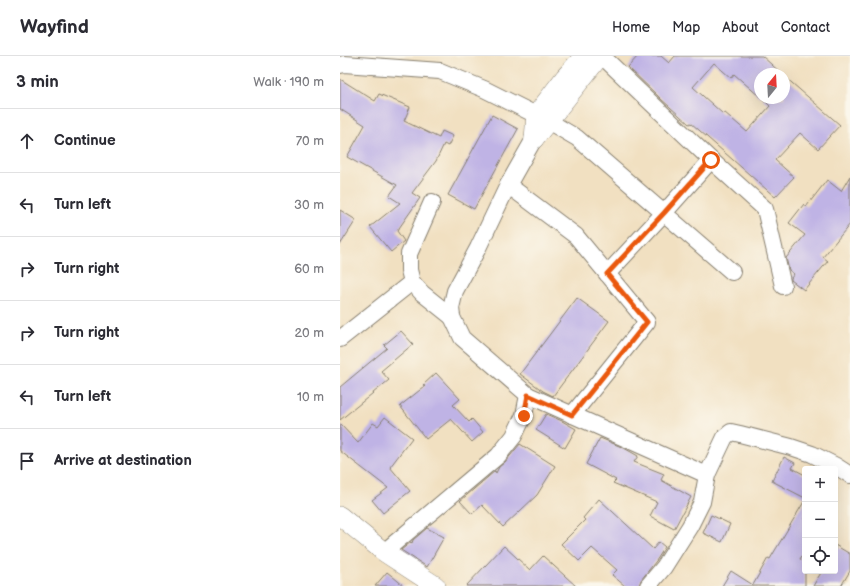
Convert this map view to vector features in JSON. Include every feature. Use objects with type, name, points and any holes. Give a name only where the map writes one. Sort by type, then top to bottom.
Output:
[{"type":"street","points":[[584,56],[565,77],[542,118],[534,139],[508,185],[478,248],[455,291],[451,308],[452,317],[462,338],[528,395],[707,475]]},
{"type":"street","points":[[542,118],[601,56],[765,209],[783,286]]},
{"type":"street","points":[[340,65],[344,64],[440,71],[542,118],[577,138],[732,272]]},
{"type":"street","points":[[607,274],[711,160]]},
{"type":"street","points":[[508,185],[576,236],[647,322],[572,415]]},
{"type":"street","points":[[432,202],[409,254],[409,270],[412,282],[422,293],[452,317]]},
{"type":"street","points":[[340,339],[412,282]]},
{"type":"street","points":[[384,552],[498,456],[514,436],[524,416],[528,395]]},
{"type":"street","points":[[648,586],[664,567],[690,526],[702,502],[707,475],[725,437],[731,432],[805,451],[836,466],[850,475]]},
{"type":"street","points":[[340,516],[384,552],[436,586]]},
{"type":"building","points":[[638,56],[661,56],[669,63],[675,56],[762,56],[775,68],[754,68],[754,92],[734,74],[731,78],[714,63],[693,87],[723,114],[724,112],[747,132],[770,106],[768,104],[790,104],[790,81],[840,125],[818,149],[800,133],[775,160],[794,177],[775,197],[691,123],[689,124],[628,67]]},
{"type":"building","points":[[340,79],[375,101],[379,94],[410,107],[404,121],[439,138],[442,131],[453,136],[448,146],[444,144],[436,161],[412,193],[420,198],[397,231],[404,241],[391,252],[370,227],[400,203],[389,196],[397,185],[347,157],[365,125],[340,109]]},
{"type":"building","points":[[492,115],[518,129],[474,209],[448,195]]},
{"type":"building","points":[[850,176],[850,224],[823,257],[828,261],[804,290],[791,280],[794,274],[789,270],[786,258],[805,235],[789,223],[804,204],[806,207],[827,180],[841,191]]},
{"type":"building","points":[[340,210],[356,220],[340,245]]},
{"type":"building","points":[[577,298],[609,321],[553,396],[543,391],[520,374]]},
{"type":"building","points":[[401,331],[413,344],[381,371],[389,380],[340,420],[340,387],[387,348],[384,345]]},
{"type":"building","points":[[436,373],[460,399],[453,405],[469,422],[472,419],[483,432],[472,442],[451,419],[426,439],[400,406],[425,386],[423,385]]},
{"type":"building","points":[[546,414],[576,429],[565,448],[536,430]]},
{"type":"building","points":[[385,417],[412,438],[390,467],[410,491],[383,513],[372,500],[388,488],[340,451],[340,424],[358,443],[373,423],[378,426]]},
{"type":"building","points":[[600,438],[624,448],[638,456],[634,462],[664,474],[661,480],[691,497],[674,529],[650,516],[657,502],[613,483],[616,480],[586,464]]},
{"type":"building","points":[[520,444],[555,466],[537,495],[503,527],[482,505],[472,514],[460,501],[495,471],[496,473],[499,467]]},
{"type":"building","points":[[784,457],[795,463],[792,468],[802,473],[802,496],[772,481]]},
{"type":"building","points":[[599,499],[653,549],[659,542],[665,547],[641,580],[639,586],[625,586],[612,575],[617,570],[592,548],[579,561],[561,544],[585,520],[583,518]]},
{"type":"building","points":[[802,505],[802,556],[800,559],[802,560],[802,574],[805,574],[805,586],[722,586],[731,571],[753,585],[768,558],[770,559]]},
{"type":"building","points":[[711,515],[730,524],[722,542],[703,533]]},
{"type":"building","points":[[427,528],[444,537],[427,567],[401,550],[411,542],[412,543],[413,540]]},
{"type":"building","points":[[504,546],[530,570],[543,556],[576,586],[466,586]]},
{"type":"building","points":[[838,547],[850,554],[850,571],[841,586],[813,586],[820,574],[838,574]]},
{"type":"building","points":[[387,572],[392,576],[404,586],[375,586]]},
{"type":"route","points":[[524,416],[528,395],[572,415],[647,322],[607,274],[711,160]]}]
